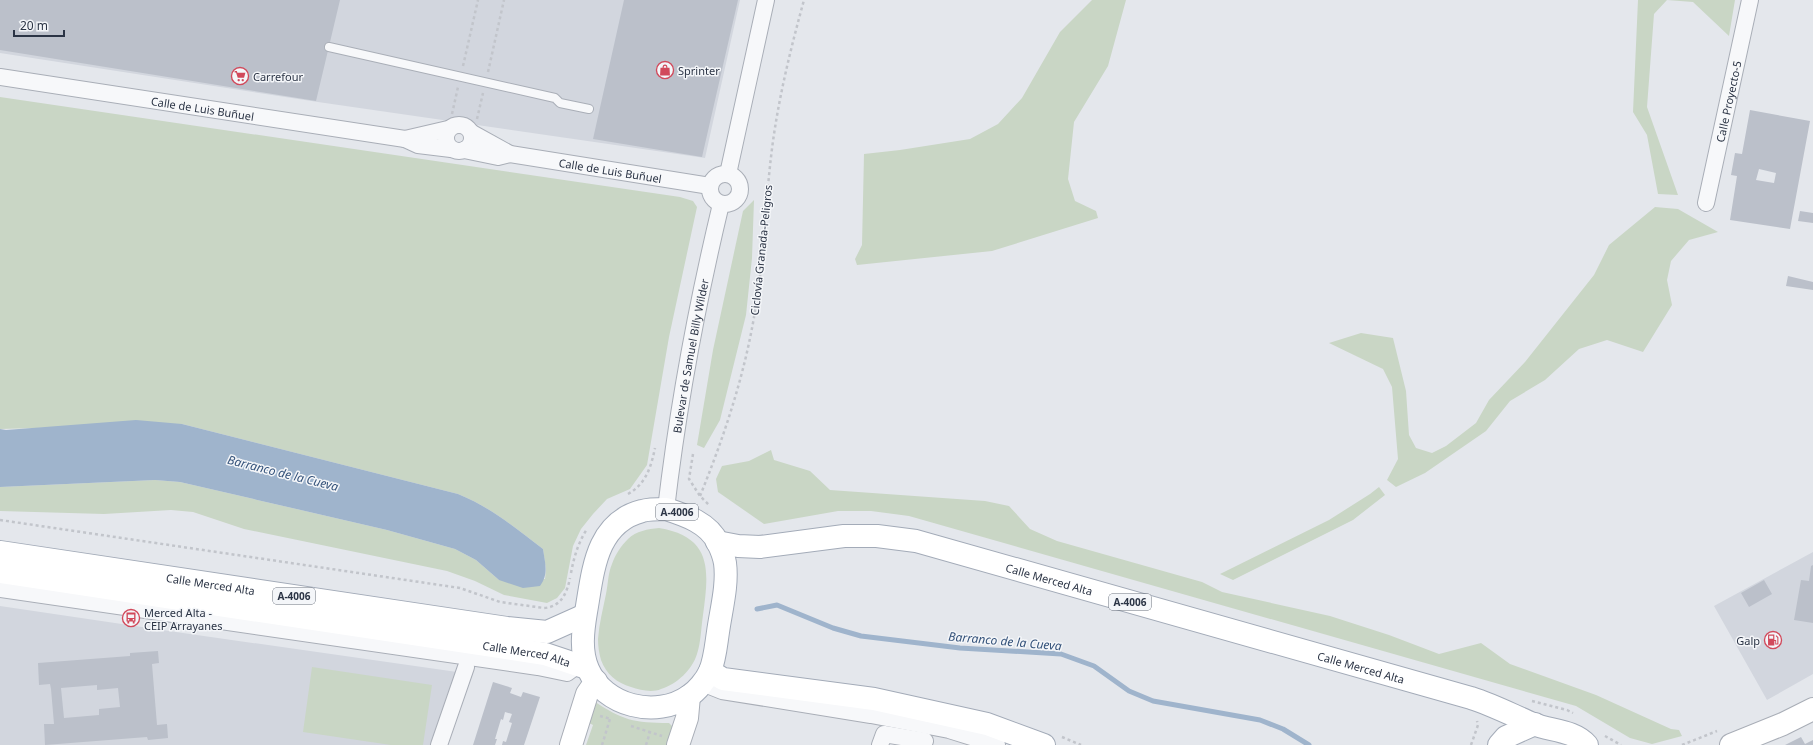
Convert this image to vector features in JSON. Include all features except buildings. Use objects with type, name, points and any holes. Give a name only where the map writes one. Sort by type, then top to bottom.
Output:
[{"type":"main road","name":"A-4006","points":[[666,509],[687,516],[705,527],[717,542],[725,563],[725,584],[700,683],[665,706],[644,708],[625,703],[608,693],[587,671],[582,640],[595,559],[608,533],[623,518],[642,511],[666,509]]},
{"type":"main road","name":"Calle Merced Alta","points":[[717,542],[738,546],[760,547],[844,536],[877,536],[916,541],[1494,705],[1535,724]]},
{"type":"main road","name":"Calle Merced Alta","points":[[0,552],[507,628],[547,632],[585,615]]},
{"type":"main road","name":"Calle Merced Alta","points":[[0,572],[544,654],[587,671]]},
{"type":"main road","points":[[570,745],[587,694],[587,671]]},
{"type":"main road","points":[[678,745],[700,683],[723,679],[874,699],[987,724],[1050,740]]},
{"type":"main road","points":[[1731,745],[1783,724],[1813,709]]},
{"type":"main road","name":"A-4006","points":[[1535,724],[1561,730],[1583,740],[1587,745]]},
{"type":"main road","points":[[1499,745],[1506,737],[1535,724]]},
{"type":"street","points":[[728,174],[766,0]]},
{"type":"street","name":"Calle Proyecto-5","points":[[1706,203],[1750,0]]},
{"type":"street","name":"Calle de Luis Buñuel","points":[[0,77],[405,138],[418,145],[498,157],[510,154],[710,186]]},
{"type":"street","points":[[450,124],[463,125],[474,129],[470,145],[458,150],[446,142],[445,138],[450,124]]},
{"type":"street","name":"Calle de Luis Buñuel","points":[[405,138],[450,124]]},
{"type":"street","name":"Calle de Luis Buñuel","points":[[474,129],[510,154]]},
{"type":"street","points":[[728,174],[736,179],[740,188],[740,193],[735,201],[721,204],[711,196],[710,186],[714,178],[728,174]]},
{"type":"street","name":"Bulevar de Samuel Billy Wilder","points":[[666,509],[673,451],[693,333],[721,204]]},
{"type":"street","name":"Calle Merced Alta","points":[[0,589],[538,667],[567,673],[587,671]]},
{"type":"street","points":[[439,745],[466,667]]},
{"type":"street","points":[[700,683],[722,691],[871,715],[949,730],[997,745]]},
{"type":"street","points":[[880,745],[884,734],[925,741],[924,745]]},
{"type":"lane","points":[[329,47],[488,82],[554,98],[560,103],[589,109]]},
{"type":"path","points":[[462,71],[478,0]]},
{"type":"path","points":[[487,77],[504,0]]},
{"type":"path","name":"Ciclovía Granada-Peligros","points":[[700,496],[724,435],[749,344],[756,311],[771,156],[777,116],[787,63],[804,0]]},
{"type":"path","points":[[450,124],[459,81]]},
{"type":"path","points":[[474,129],[484,87]]},
{"type":"path","points":[[623,497],[641,484],[650,468],[655,448]]},
{"type":"path","points":[[693,454],[689,479],[700,496],[710,505]]},
{"type":"path","points":[[0,520],[460,588],[500,602],[544,608],[551,608],[560,602],[568,588],[574,557],[580,540],[588,527]]},
{"type":"path","points":[[1471,745],[1478,725],[1476,718]]},
{"type":"path","points":[[602,745],[610,719]]},
{"type":"path","points":[[646,745],[650,732]]},
{"type":"path","points":[[1050,740],[1080,745]]},
{"type":"path","points":[[1682,745],[1690,743]]},
{"type":"shaded area","points":[[0,0],[740,0],[705,158],[318,102],[0,53]]},
{"type":"shaded area","name":"Galp","points":[[1813,552],[1813,674],[1767,700],[1714,606]]},
{"type":"shaded area","points":[[0,606],[457,672],[431,745],[0,745]]},
{"type":"green space","points":[[1092,0],[1126,0],[1108,66],[1074,122],[1068,179],[1075,201],[1096,211],[1098,218],[992,251],[857,265],[855,259],[862,245],[864,154],[970,139],[998,124],[1022,98],[1060,32]]},
{"type":"green space","points":[[1638,0],[1667,0],[1654,14],[1647,107],[1678,195],[1658,194],[1647,135],[1633,112]]},
{"type":"green space","points":[[1667,0],[1735,0],[1729,36],[1693,2]]},
{"type":"green space","points":[[0,97],[680,197],[693,201],[697,207],[669,337],[647,465],[630,489],[607,499],[581,529],[573,546],[565,588],[557,598],[547,603],[504,595],[475,581],[447,571],[244,529],[193,512],[171,510],[104,514],[0,511],[0,487],[155,480],[180,482],[387,530],[455,549],[476,560],[499,580],[545,579],[546,569],[543,549],[482,505],[458,494],[182,424],[0,429]]},
{"type":"green space","points":[[754,200],[752,258],[746,315],[720,420],[704,448],[697,445],[713,350],[743,211]]},
{"type":"green space","points":[[1655,207],[1678,209],[1718,232],[1689,240],[1671,261],[1667,280],[1672,305],[1643,352],[1607,340],[1579,349],[1545,380],[1510,401],[1486,431],[1425,473],[1396,487],[1387,480],[1398,459],[1392,387],[1383,369],[1329,343],[1361,333],[1393,338],[1406,391],[1409,435],[1416,448],[1432,453],[1446,446],[1476,423],[1489,400],[1525,362],[1594,275],[1609,245]]},
{"type":"green space","points":[[771,450],[774,460],[810,471],[830,490],[985,501],[1009,506],[1030,529],[1057,541],[1202,582],[1222,592],[1330,616],[1389,635],[1439,654],[1481,643],[1510,664],[1596,695],[1671,729],[1679,730],[1682,736],[1652,744],[1630,738],[1576,706],[909,516],[871,511],[838,511],[764,524],[718,492],[716,479],[722,466],[749,461]]},
{"type":"green space","points":[[1379,487],[1385,495],[1353,520],[1233,580],[1220,574],[1329,520]]},
{"type":"green space","points":[[659,528],[677,533],[690,539],[698,548],[704,558],[706,571],[705,599],[700,640],[692,666],[673,684],[657,690],[646,691],[626,685],[609,674],[601,660],[598,639],[600,622],[613,561],[625,542],[631,536],[638,532]]},
{"type":"green space","points":[[312,667],[432,685],[423,745],[391,745],[303,732]]},
{"type":"green space","points":[[594,701],[629,719],[646,722],[669,723],[673,727],[670,745],[586,745],[593,725],[587,722]]},
{"type":"water","points":[[136,420],[182,424],[458,494],[482,505],[543,549],[546,568],[545,577],[540,586],[523,588],[499,580],[476,560],[455,549],[387,530],[180,482],[155,480],[0,487],[0,429],[6,430]]},
{"type":"waterway","name":"Barranco de la Cueva","points":[[757,609],[777,605],[833,628],[861,636],[960,648],[1061,654],[1094,666],[1129,691],[1153,701],[1260,720],[1283,729],[1309,745]]},
{"type":"place","name":"Sprinter","points":[[665,70]]},
{"type":"place","name":"Carrefour","points":[[240,76]]},
{"type":"place","name":"Merced Alta - CEIP Arrayanes","points":[[131,618]]},
{"type":"place","name":"Galp","points":[[1773,640]]}]
